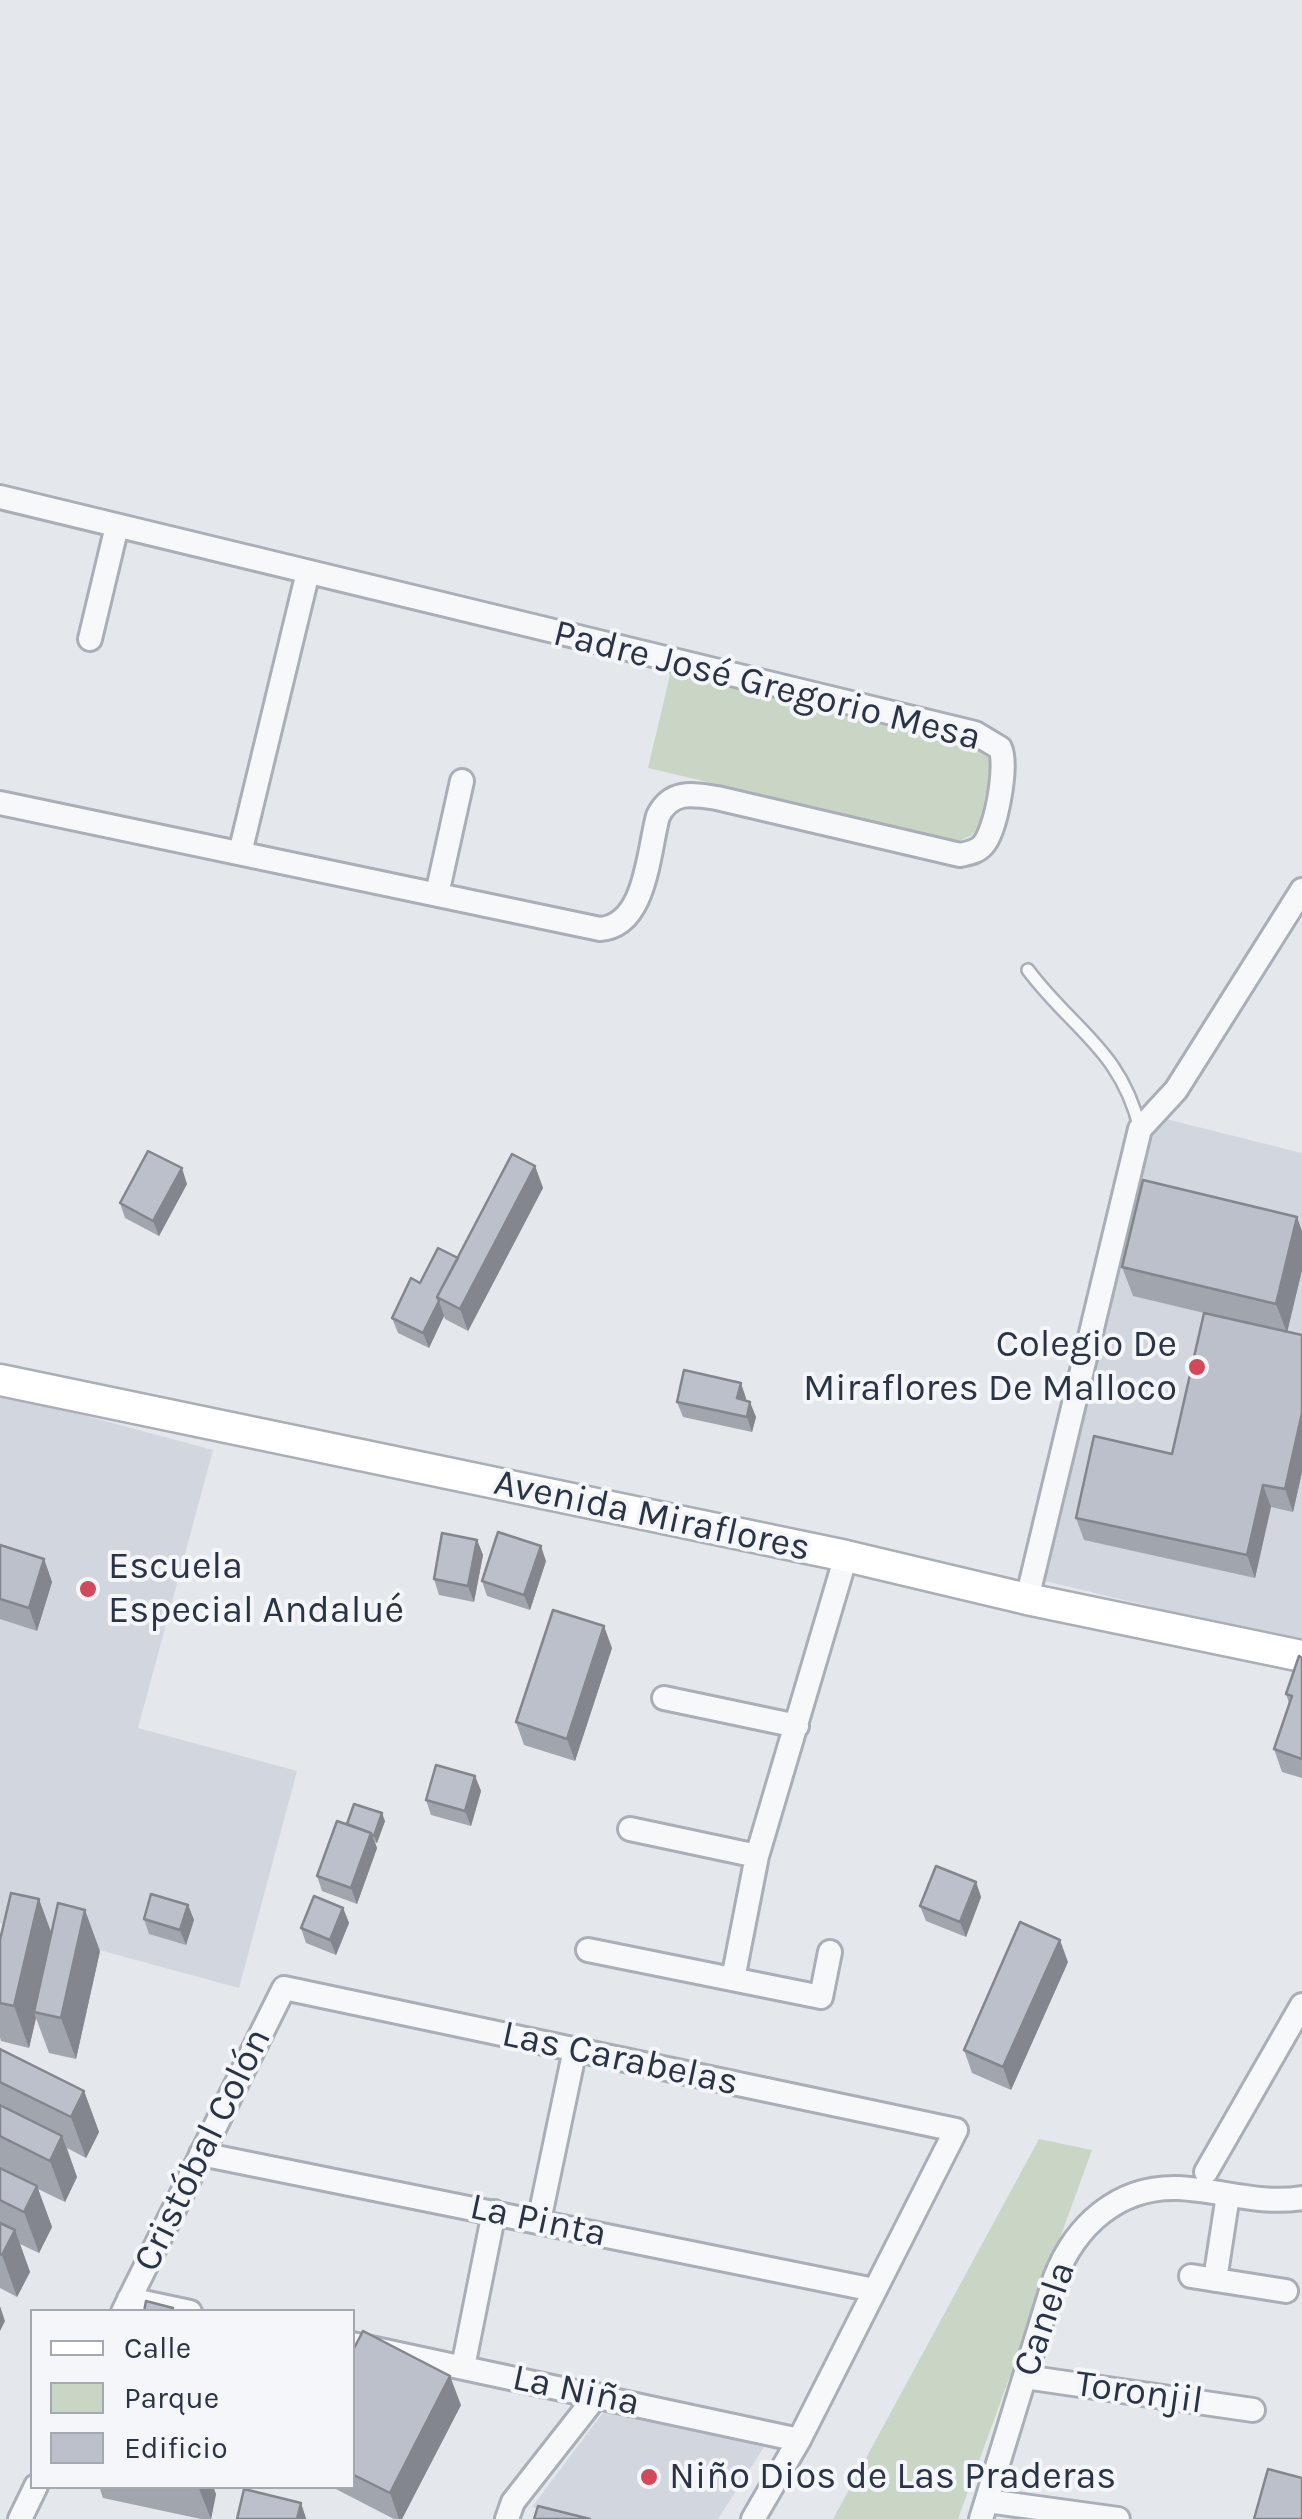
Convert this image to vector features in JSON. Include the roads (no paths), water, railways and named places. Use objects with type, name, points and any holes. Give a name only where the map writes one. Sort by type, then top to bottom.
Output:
[{"type":"main road","name":"Avenida Miraflores","points":[[0,1380],[846,1556],[1027,1599],[1302,1656]]},
{"type":"street","name":"Padre José Gregorio Mesa","points":[[0,497],[975,733],[992,740],[1003,755],[1003,775],[989,835],[979,849],[967,854],[693,794],[671,800],[660,812],[636,905],[627,918],[612,928],[576,926],[0,804]]},
{"type":"street","points":[[90,638],[116,526]]},
{"type":"street","points":[[240,853],[308,572]]},
{"type":"street","points":[[437,894],[462,781]]},
{"type":"street","points":[[1027,1599],[1140,1129],[1176,1090],[1302,890]]},
{"type":"street","points":[[733,1980],[757,1856],[846,1556]]},
{"type":"street","points":[[664,1698],[797,1726]]},
{"type":"street","points":[[630,1829],[757,1856]]},
{"type":"street","points":[[588,1950],[821,1997],[830,1952]]},
{"type":"street","name":"Las Carabelas","points":[[284,1988],[956,2130],[874,2290]]},
{"type":"street","name":"Cristóbal Colón","points":[[126,2305],[284,1988]]},
{"type":"street","points":[[1206,2172],[1302,2005]]},
{"type":"street","points":[[539,2221],[575,2049]]},
{"type":"street","name":"La Pinta","points":[[201,2154],[874,2290]]},
{"type":"street","name":"Canela","points":[[984,2510],[1060,2264],[1090,2221],[1106,2208],[1142,2192],[1180,2188],[1261,2201],[1302,2198]]},
{"type":"street","points":[[1215,2280],[1228,2195]]},
{"type":"street","points":[[462,2366],[494,2212]]},
{"type":"street","points":[[1191,2276],[1286,2291]]},
{"type":"street","points":[[753,2519],[799,2440],[874,2290]]},
{"type":"street","points":[[126,2305],[163,2309]]},
{"type":"street","name":"La Niña","points":[[355,2345],[799,2440]]},
{"type":"street","name":"Toronjil","points":[[1025,2376],[1253,2410]]},
{"type":"street","points":[[508,2519],[514,2502],[597,2395]]},
{"type":"street","points":[[0,2516],[17,2519],[34,2489]]},
{"type":"street","points":[[984,2510],[1118,2519]]},
{"type":"lane","points":[[1028,970],[1045,993],[1100,1045],[1133,1100],[1140,1129]]},
{"type":"place","name":"Colegio De Miraflores De Malloco","points":[[1197,1367]]},
{"type":"place","name":"Escuela Especial Andalué","points":[[88,1589]]},
{"type":"place","name":"Niño Dios de Las Praderas","points":[[649,2477]]}]
